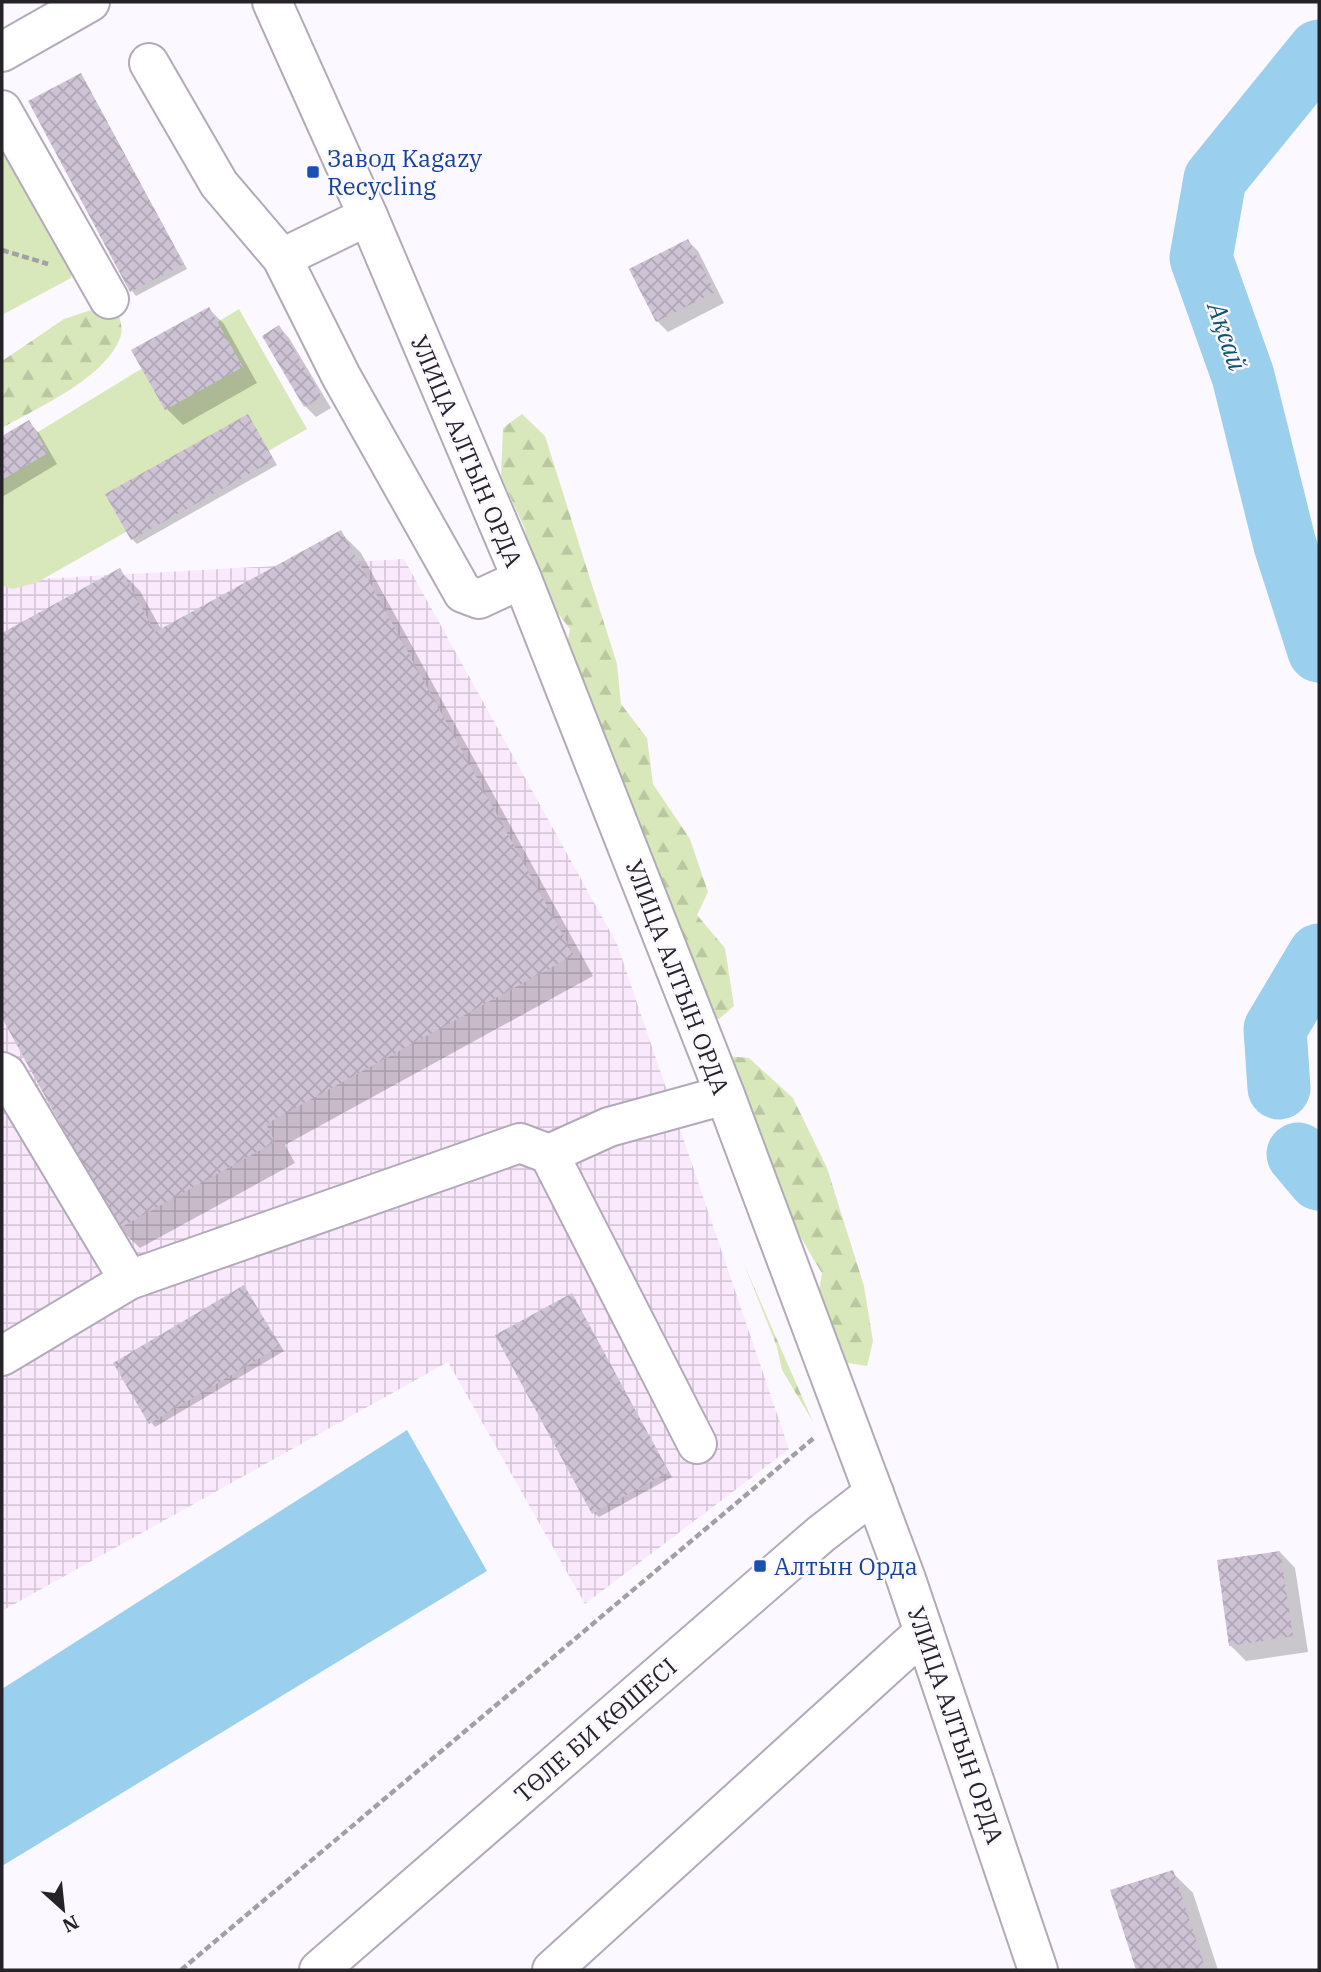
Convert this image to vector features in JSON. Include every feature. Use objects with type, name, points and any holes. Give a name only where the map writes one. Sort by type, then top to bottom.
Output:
[{"type":"main road","points":[[2,52],[90,2]]},
{"type":"main road","name":"УЛИЦА АЛТЫН ОРДА","points":[[272,2],[368,216],[522,579],[725,1095],[924,1632],[1038,1970]]},
{"type":"main road","points":[[149,63],[219,184],[282,257],[341,376],[463,593],[478,599],[522,579]]},
{"type":"main road","points":[[2,110],[109,299]]},
{"type":"main road","points":[[282,257],[368,216]]},
{"type":"main road","points":[[2,1072],[6,1074],[63,1167],[129,1280]]},
{"type":"main road","points":[[549,1154],[609,1127],[725,1095]]},
{"type":"main road","points":[[2,1356],[129,1280],[520,1143],[549,1154],[697,1444]]},
{"type":"main road","name":"ТӨЛЕ БИ КӨШЕСІ","points":[[319,1970],[821,1534],[874,1493]]},
{"type":"main road","points":[[552,1970],[924,1632]]},
{"type":"path","points":[[181,1970],[844,1412]]},
{"type":"shaded area","points":[[404,559],[617,944],[789,1449],[585,1604],[448,1362],[2,1611],[2,581]]},
{"type":"green space","points":[[2,139],[74,263],[71,278],[2,315]]},
{"type":"green space","points":[[100,307],[118,313],[122,332],[114,350],[102,364],[70,389],[2,428],[2,361],[64,319]]},
{"type":"green space","points":[[239,309],[307,429],[36,583],[12,589],[2,585],[2,454]]},
{"type":"green space","points":[[522,414],[545,436],[617,664],[621,704],[647,738],[653,784],[690,839],[708,892],[697,915],[725,948],[734,1006],[719,1019],[704,1012],[603,744],[598,715],[569,665],[567,644],[570,629],[550,603],[536,576],[524,527],[501,476],[503,428]]},
{"type":"green space","points":[[725,1056],[749,1058],[793,1098],[827,1168],[864,1286],[873,1341],[867,1366],[841,1362],[817,1305],[822,1273],[780,1195]]},
{"type":"green space","points":[[744,1264],[813,1422],[782,1370],[777,1347]]},
{"type":"water","points":[[407,1430],[487,1571],[2,1866],[2,1689]]},
{"type":"building","points":[[81,73],[184,264],[130,292],[28,101]]},
{"type":"building","points":[[688,239],[715,292],[656,322],[629,269]]},
{"type":"building","points":[[209,307],[243,367],[165,410],[131,350]]},
{"type":"building","points":[[279,325],[322,397],[304,407],[262,336]]},
{"type":"building","points":[[248,414],[274,460],[131,540],[105,494]]},
{"type":"building","points":[[29,420],[48,453],[2,480],[2,436]]},
{"type":"building","points":[[341,530],[574,955],[266,1124],[275,1142],[118,1229],[2,1018],[2,633],[120,568],[155,632]]},
{"type":"building","points":[[244,1285],[280,1346],[149,1424],[113,1363]]},
{"type":"building","points":[[572,1293],[669,1472],[592,1514],[495,1335]]},
{"type":"building","points":[[1280,1551],[1293,1636],[1229,1646],[1217,1560]]},
{"type":"building","points":[[1173,1870],[1206,1970],[1136,1970],[1110,1890]]},
{"type":"waterway","name":"Ақсай","points":[[1319,51],[1215,179],[1201,258],[1243,376],[1285,545],[1319,651]]},
{"type":"waterway","name":"Ақсай","points":[[1279,1088],[1275,1029],[1319,955]]},
{"type":"waterway","name":"Ақсай","points":[[1298,1154],[1319,1179]]},
{"type":"place","name":"Завод Kagazy Recycling","points":[[313,172]]},
{"type":"place","name":"Алтын Орда","points":[[760,1566]]}]
